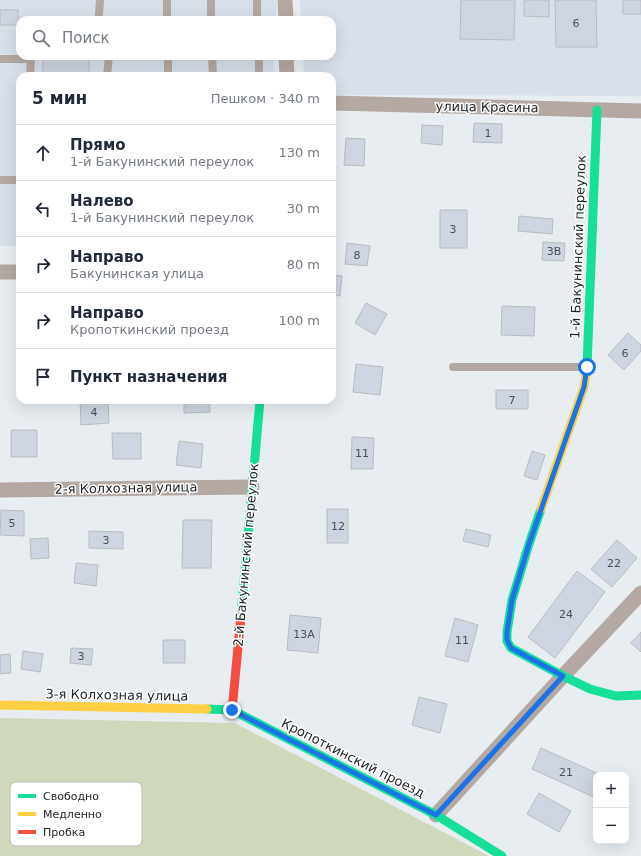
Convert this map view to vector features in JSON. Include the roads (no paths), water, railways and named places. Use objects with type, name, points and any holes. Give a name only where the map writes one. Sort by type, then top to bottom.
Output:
[{"type":"street","points":[[285,0],[286,16]]},
{"type":"street","points":[[286,60],[287,72]]},
{"type":"street","name":"улица Красина","points":[[336,103],[641,111]]},
{"type":"street","name":"1-й Бакунинский переулок","points":[[596,110],[587,367],[584,387],[529,544],[512,600],[507,640],[511,648],[590,689],[616,696],[641,695]]},
{"type":"street","points":[[0,272],[16,272]]},
{"type":"street","name":"2-й Бакунинский переулок","points":[[232,710],[260,404]]},
{"type":"street","name":"2-я Колхозная улица","points":[[0,490],[252,487]]},
{"type":"street","points":[[436,815],[641,593]]},
{"type":"street","name":"3-я Колхозная улица","points":[[0,705],[232,710]]},
{"type":"street","name":"Кропоткинский проезд","points":[[232,710],[436,815],[502,856]]},
{"type":"lane","points":[[99,15],[100,0]]},
{"type":"lane","points":[[167,0],[167,16]]},
{"type":"lane","points":[[211,0],[211,16]]},
{"type":"lane","points":[[257,0],[258,16]]},
{"type":"lane","points":[[0,59],[16,59]]},
{"type":"lane","points":[[30,72],[31,60]]},
{"type":"lane","points":[[107,72],[109,60]]},
{"type":"lane","points":[[168,60],[168,72]]},
{"type":"lane","points":[[212,60],[213,72]]},
{"type":"lane","points":[[259,60],[259,72]]},
{"type":"lane","points":[[0,180],[16,180]]},
{"type":"lane","points":[[453,367],[587,367]]}]
